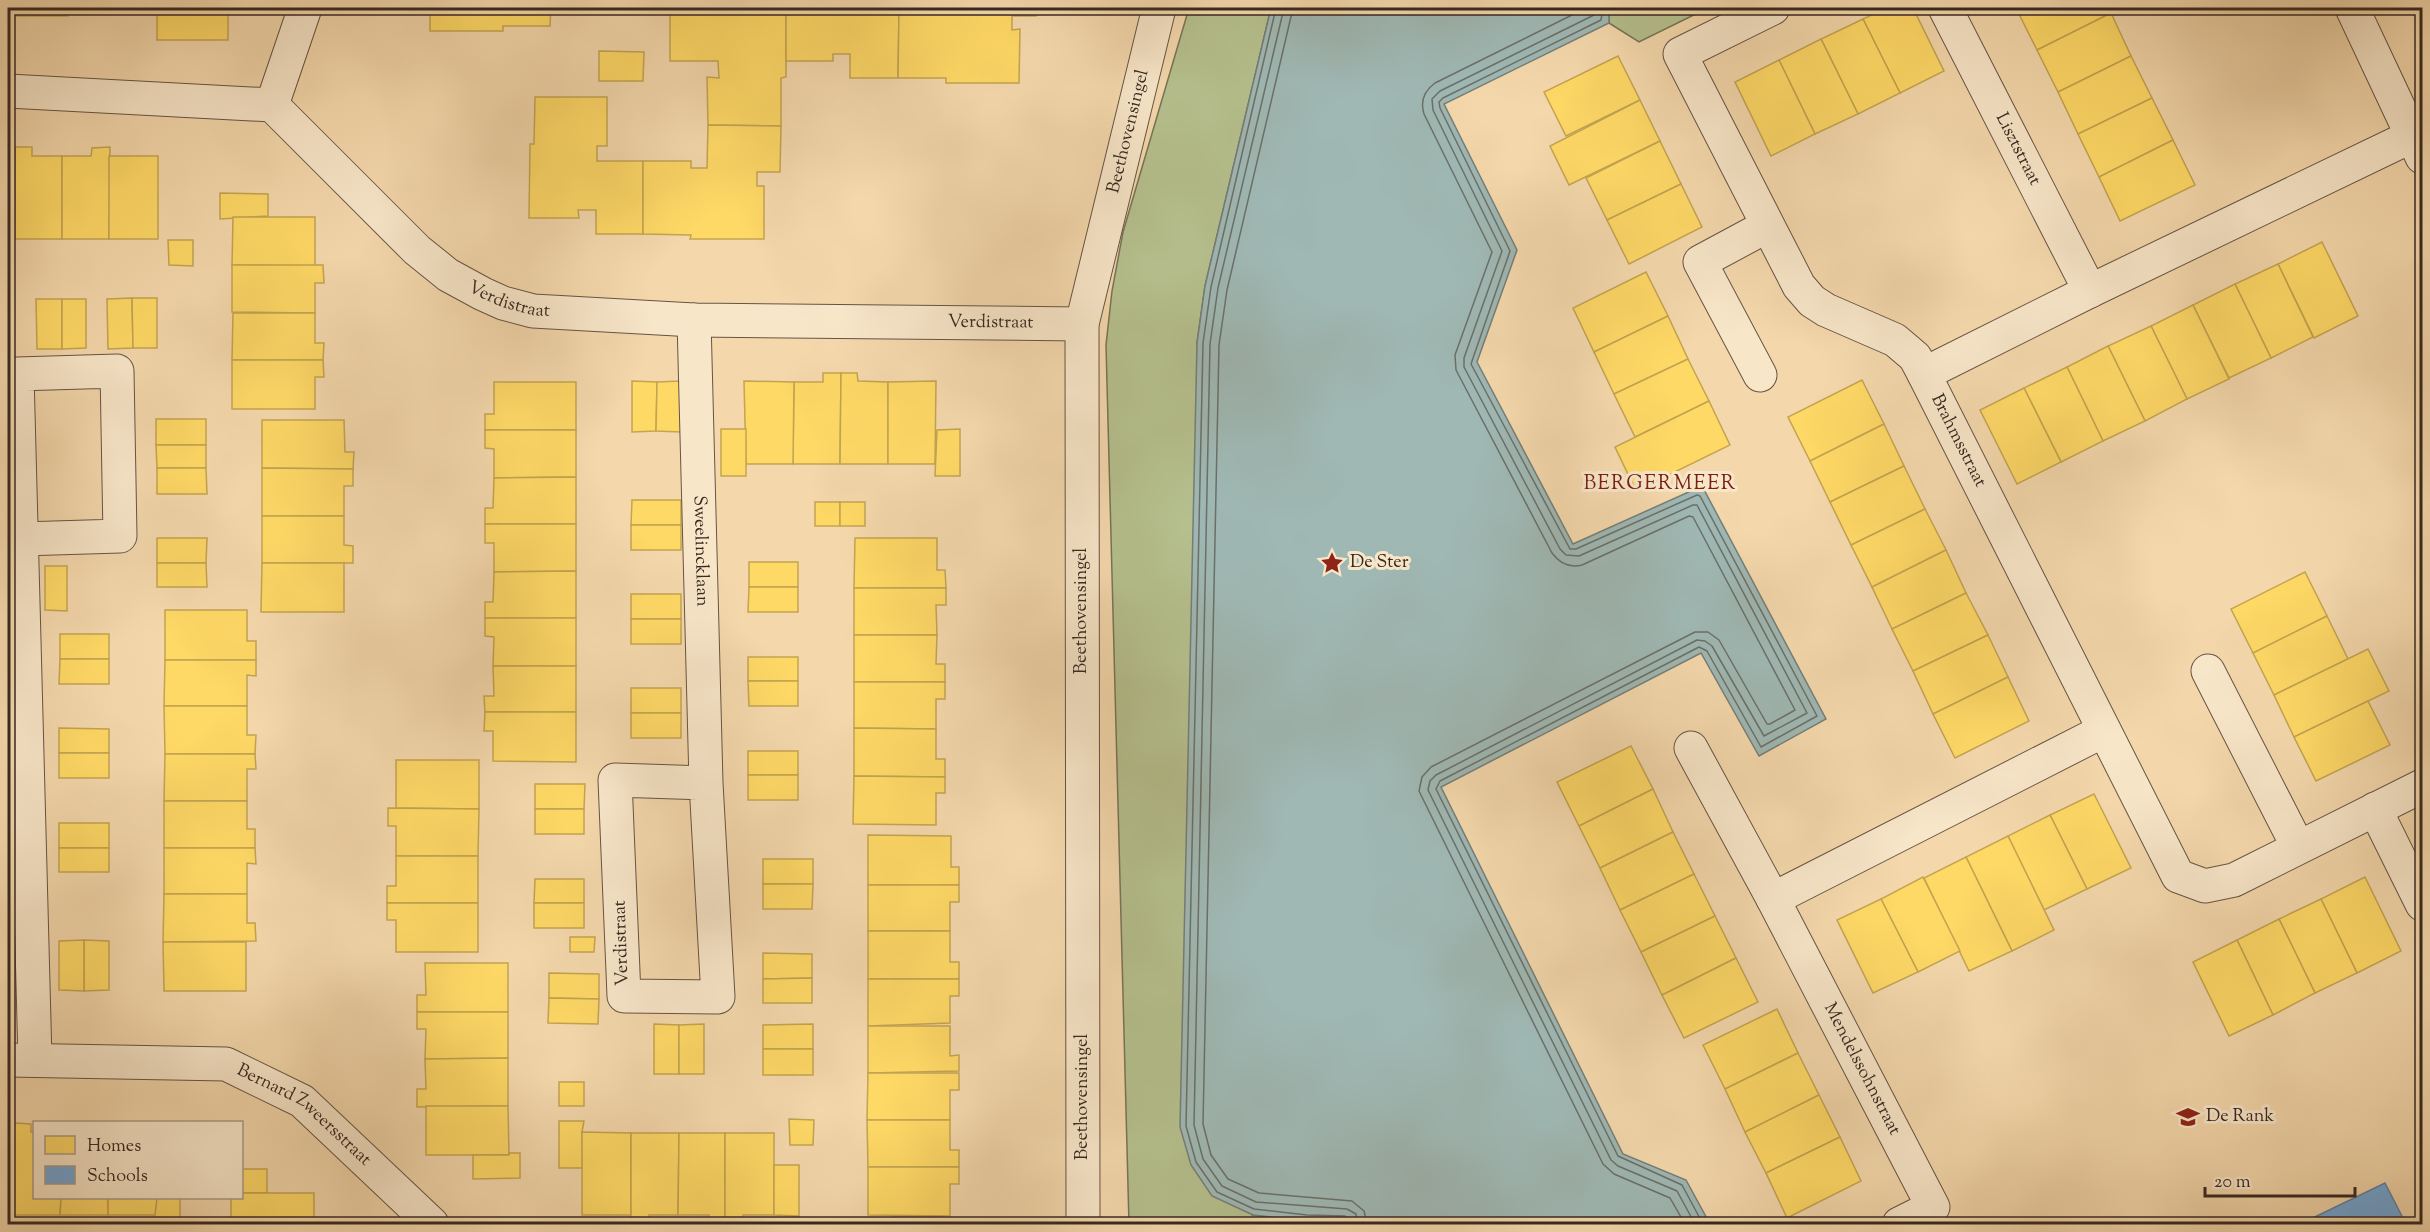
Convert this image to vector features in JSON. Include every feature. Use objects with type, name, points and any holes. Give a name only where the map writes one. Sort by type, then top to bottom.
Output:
[{"type":"street","points":[[8,91],[272,105],[305,8]]},
{"type":"street","name":"Beethovensingel","points":[[1083,1224],[1082,324],[1159,8]]},
{"type":"street","points":[[1773,8],[1680,54],[1799,286],[1812,302],[1826,310],[1895,340],[1915,357],[1924,374]]},
{"type":"street","name":"Lisztstraat","points":[[1945,8],[2090,291]]},
{"type":"street","points":[[2352,8],[2417,147]]},
{"type":"street","name":"Verdistraat","points":[[272,105],[417,250],[448,275],[503,303],[533,311],[694,320],[1082,324]]},
{"type":"street","name":"Brahmsstraat","points":[[2417,147],[2090,291],[1924,374],[2178,876],[2205,886],[2234,880],[2422,786]]},
{"type":"street","points":[[1760,375],[1700,262],[1767,226]]},
{"type":"street","name":"Sweelincklaan","points":[[694,320],[706,783]]},
{"type":"street","points":[[21,539],[120,536],[117,371],[17,374],[21,539],[21,1060]]},
{"type":"street","points":[[2208,671],[2298,847]]},
{"type":"street","points":[[1773,899],[2103,731]]},
{"type":"street","name":"Mendelssohnstraat","points":[[1691,748],[1773,899],[1933,1207],[1899,1224]]},
{"type":"street","name":"Verdistraat","points":[[615,780],[706,783],[718,997],[624,996],[615,780]]},
{"type":"street","points":[[2374,809],[2422,904]]},
{"type":"street","name":"Bernard Zweersstraat","points":[[21,1060],[226,1064],[302,1101],[432,1224]]},
{"type":"green space","points":[[1189,8],[1271,8],[1205,286],[1197,343],[1252,1215],[1307,1221],[1467,1224],[1129,1224],[1106,345],[1112,291],[1123,232]]},
{"type":"green space","points":[[1609,8],[1708,8],[1639,42],[1609,23]]},
{"type":"water","points":[[1271,8],[1609,8],[1609,23],[1444,104],[1517,250],[1477,362],[1573,544],[1702,486],[1826,719],[1759,756],[1701,653],[1441,787],[1623,1154],[1686,1180],[1710,1224],[1467,1224],[1307,1221],[1253,1215],[1212,1196],[1191,1165],[1180,1127],[1197,343],[1205,286]]},
{"type":"building: Homes","points":[[8,8],[16,8],[16,16],[8,16]]},
{"type":"building: Homes","points":[[16,8],[68,8],[68,16],[16,16]]},
{"type":"building: Homes","points":[[157,8],[218,8],[218,14],[228,14],[228,40],[157,40]]},
{"type":"building: Homes","points":[[430,8],[551,8],[550,26],[503,26],[503,31],[430,31]]},
{"type":"building: Homes","points":[[670,8],[719,8],[719,11],[736,11],[736,8],[786,8],[786,77],[781,78],[781,126],[708,125],[707,77],[719,78],[718,61],[670,61]]},
{"type":"building: Homes","points":[[786,8],[899,8],[898,78],[850,78],[850,54],[833,54],[833,61],[786,61]]},
{"type":"building: Homes","points":[[899,8],[946,8],[946,11],[962,11],[962,8],[1036,8],[1036,16],[1012,16],[1012,30],[1020,29],[1019,83],[946,83],[946,78],[898,78]]},
{"type":"building: Homes","points":[[1886,8],[1913,8],[1944,71],[1900,93],[1863,19]]},
{"type":"building: Homes","points":[[2016,8],[2108,8],[2111,13],[2037,50]]},
{"type":"building: Homes","points":[[2111,13],[2131,56],[2058,92],[2037,50]]},
{"type":"building: Homes","points":[[1863,19],[1900,93],[1858,114],[1821,39]]},
{"type":"building: Homes","points":[[1821,39],[1858,114],[1815,134],[1779,60]]},
{"type":"building: Homes","points":[[599,51],[644,52],[643,81],[599,81]]},
{"type":"building: Homes","points":[[1618,56],[1640,100],[1566,136],[1544,92]]},
{"type":"building: Homes","points":[[2131,56],[2152,98],[2078,134],[2058,92]]},
{"type":"building: Homes","points":[[1779,60],[1815,134],[1771,156],[1735,82]]},
{"type":"building: Homes","points":[[535,97],[607,97],[607,146],[597,146],[597,161],[643,161],[643,234],[596,234],[596,210],[578,210],[579,218],[529,218],[530,144],[534,144]]},
{"type":"building: Homes","points":[[2152,98],[2173,140],[2099,177],[2078,134]]},
{"type":"building: Homes","points":[[1640,100],[1660,141],[1569,185],[1550,146]]},
{"type":"building: Homes","points":[[708,125],[781,126],[780,172],[757,172],[757,186],[764,186],[764,239],[690,239],[691,235],[643,234],[643,161],[691,161],[691,168],[707,168]]},
{"type":"building: Homes","points":[[2173,140],[2195,185],[2120,221],[2099,177]]},
{"type":"building: Homes","points":[[1660,141],[1681,184],[1607,220],[1586,178]]},
{"type":"building: Homes","points":[[15,147],[32,147],[32,156],[62,156],[62,239],[15,239]]},
{"type":"building: Homes","points":[[15,147],[15,239],[8,239],[8,148]]},
{"type":"building: Homes","points":[[110,147],[109,239],[62,239],[62,156],[91,156],[92,148]]},
{"type":"building: Homes","points":[[109,156],[158,156],[158,239],[109,239]]},
{"type":"building: Homes","points":[[1681,184],[1702,227],[1629,264],[1607,220]]},
{"type":"building: Homes","points":[[220,193],[268,194],[268,216],[220,219]]},
{"type":"building: Homes","points":[[233,217],[315,217],[315,266],[232,265]]},
{"type":"building: Homes","points":[[168,240],[193,240],[193,266],[169,265]]},
{"type":"building: Homes","points":[[2322,242],[2358,316],[2314,338],[2278,264]]},
{"type":"building: Homes","points":[[2278,264],[2313,337],[2271,358],[2235,284]]},
{"type":"building: Homes","points":[[232,265],[323,265],[324,283],[315,283],[315,313],[232,312]]},
{"type":"building: Homes","points":[[1646,272],[1668,316],[1594,352],[1573,308]]},
{"type":"building: Homes","points":[[2235,284],[2271,358],[2229,378],[2193,305]]},
{"type":"building: Homes","points":[[132,298],[133,348],[108,349],[107,299]]},
{"type":"building: Homes","points":[[132,298],[157,298],[157,348],[133,348]]},
{"type":"building: Homes","points":[[36,299],[62,299],[62,349],[37,349]]},
{"type":"building: Homes","points":[[62,299],[86,299],[86,348],[62,349]]},
{"type":"building: Homes","points":[[2193,305],[2229,379],[2187,399],[2151,326]]},
{"type":"building: Homes","points":[[233,313],[315,313],[315,343],[324,343],[323,360],[232,360]]},
{"type":"building: Homes","points":[[1668,316],[1688,359],[1614,394],[1594,352]]},
{"type":"building: Homes","points":[[2151,326],[2187,399],[2145,421],[2108,346]]},
{"type":"building: Homes","points":[[2108,346],[2145,421],[2103,441],[2067,367]]},
{"type":"building: Homes","points":[[1688,359],[1709,401],[1635,437],[1614,394]]},
{"type":"building: Homes","points":[[232,360],[323,360],[324,377],[315,377],[315,409],[232,409]]},
{"type":"building: Homes","points":[[2067,367],[2103,441],[2061,462],[2024,388]]},
{"type":"building: Homes","points":[[823,373],[841,373],[840,464],[793,464],[794,382],[823,382]]},
{"type":"building: Homes","points":[[841,373],[857,373],[858,381],[888,382],[888,464],[840,464]]},
{"type":"building: Homes","points":[[1862,380],[1884,424],[1810,461],[1788,417]]},
{"type":"building: Homes","points":[[632,381],[657,382],[656,431],[632,432]]},
{"type":"building: Homes","points":[[681,381],[681,432],[656,431],[657,382]]},
{"type":"building: Homes","points":[[744,381],[794,382],[793,464],[746,464]]},
{"type":"building: Homes","points":[[936,381],[935,464],[888,464],[888,382]]},
{"type":"building: Homes","points":[[494,382],[576,382],[576,430],[485,430],[485,414],[494,414]]},
{"type":"building: Homes","points":[[2024,388],[2061,462],[2017,484],[1980,410]]},
{"type":"building: Homes","points":[[1709,401],[1730,445],[1636,491],[1615,447]]},
{"type":"building: Homes","points":[[156,419],[206,419],[206,445],[156,445]]},
{"type":"building: Homes","points":[[262,420],[344,420],[345,452],[354,452],[353,469],[262,468]]},
{"type":"building: Homes","points":[[1884,424],[1904,466],[1830,502],[1810,461]]},
{"type":"building: Homes","points":[[721,429],[746,429],[746,476],[721,476]]},
{"type":"building: Homes","points":[[960,429],[960,476],[935,476],[937,430]]},
{"type":"building: Homes","points":[[485,430],[576,430],[576,477],[494,478],[494,449],[485,448]]},
{"type":"building: Homes","points":[[156,445],[206,445],[206,468],[157,468]]},
{"type":"building: Homes","points":[[1904,466],[1925,509],[1851,545],[1830,502]]},
{"type":"building: Homes","points":[[157,468],[206,468],[207,494],[157,494]]},
{"type":"building: Homes","points":[[262,468],[353,469],[353,486],[344,486],[344,516],[262,516]]},
{"type":"building: Homes","points":[[576,477],[576,524],[485,524],[485,508],[493,508],[494,478]]},
{"type":"building: Homes","points":[[632,500],[681,500],[681,525],[631,525]]},
{"type":"building: Homes","points":[[815,502],[840,502],[840,526],[815,526]]},
{"type":"building: Homes","points":[[840,502],[865,502],[865,526],[840,526]]},
{"type":"building: Homes","points":[[1925,509],[1946,550],[1872,587],[1851,545]]},
{"type":"building: Homes","points":[[262,516],[344,516],[344,545],[353,546],[353,563],[262,563]]},
{"type":"building: Homes","points":[[485,524],[576,524],[576,571],[494,572],[494,543],[485,543]]},
{"type":"building: Homes","points":[[631,525],[681,525],[681,550],[631,550]]},
{"type":"building: Homes","points":[[157,538],[207,538],[206,563],[157,563]]},
{"type":"building: Homes","points":[[855,538],[937,538],[937,570],[945,570],[946,588],[854,588]]},
{"type":"building: Homes","points":[[1946,550],[1966,593],[1892,629],[1872,587]]},
{"type":"building: Homes","points":[[749,562],[798,562],[798,587],[749,587]]},
{"type":"building: Homes","points":[[157,563],[206,563],[207,587],[157,587]]},
{"type":"building: Homes","points":[[262,563],[344,563],[344,612],[261,612]]},
{"type":"building: Homes","points":[[45,566],[67,566],[67,611],[45,610]]},
{"type":"building: Homes","points":[[576,571],[576,618],[485,618],[485,602],[493,602],[494,572]]},
{"type":"building: Homes","points":[[2305,572],[2327,616],[2253,653],[2231,609]]},
{"type":"building: Homes","points":[[749,587],[798,587],[798,612],[748,612]]},
{"type":"building: Homes","points":[[854,588],[946,588],[946,605],[936,605],[937,635],[854,635]]},
{"type":"building: Homes","points":[[1966,593],[1988,635],[1913,671],[1892,629]]},
{"type":"building: Homes","points":[[631,594],[681,594],[681,619],[631,619]]},
{"type":"building: Homes","points":[[165,610],[247,610],[247,641],[256,641],[256,660],[165,660]]},
{"type":"building: Homes","points":[[2327,616],[2348,659],[2274,695],[2253,653]]},
{"type":"building: Homes","points":[[485,618],[576,618],[576,666],[493,666],[494,637],[485,636]]},
{"type":"building: Homes","points":[[631,619],[681,619],[681,644],[631,644]]},
{"type":"building: Homes","points":[[60,634],[109,634],[109,659],[60,659]]},
{"type":"building: Homes","points":[[854,635],[937,635],[936,664],[945,664],[945,682],[854,682]]},
{"type":"building: Homes","points":[[1988,635],[2008,677],[1933,714],[1913,671]]},
{"type":"building: Homes","points":[[2368,649],[2389,691],[2294,737],[2274,695]]},
{"type":"building: Homes","points":[[748,657],[798,657],[798,681],[748,681]]},
{"type":"building: Homes","points":[[60,659],[109,659],[109,684],[59,684]]},
{"type":"building: Homes","points":[[165,660],[256,660],[256,676],[247,675],[247,706],[164,706]]},
{"type":"building: Homes","points":[[493,666],[576,666],[576,712],[485,712],[484,696],[494,696]]},
{"type":"building: Homes","points":[[2008,677],[2029,721],[1955,758],[1933,714]]},
{"type":"building: Homes","points":[[748,681],[798,681],[798,706],[749,706]]},
{"type":"building: Homes","points":[[854,682],[945,682],[945,699],[936,699],[936,729],[854,728]]},
{"type":"building: Homes","points":[[631,688],[681,688],[681,713],[631,713]]},
{"type":"building: Homes","points":[[2368,701],[2390,745],[2316,781],[2294,737]]},
{"type":"building: Homes","points":[[164,706],[247,706],[247,735],[256,735],[255,754],[165,754]]},
{"type":"building: Homes","points":[[485,712],[576,712],[576,762],[493,761],[493,731],[484,731]]},
{"type":"building: Homes","points":[[631,713],[681,713],[681,738],[631,738]]},
{"type":"building: Homes","points":[[59,728],[109,729],[109,753],[59,753]]},
{"type":"building: Homes","points":[[854,728],[936,729],[936,759],[945,759],[945,777],[854,776]]},
{"type":"building: Homes","points":[[1631,746],[1653,789],[1579,826],[1557,782]]},
{"type":"building: Homes","points":[[748,751],[798,751],[798,775],[748,775]]},
{"type":"building: Homes","points":[[59,753],[109,753],[109,778],[59,778]]},
{"type":"building: Homes","points":[[165,754],[255,754],[256,769],[247,769],[247,801],[164,801]]},
{"type":"building: Homes","points":[[396,760],[479,760],[479,809],[396,808]]},
{"type":"building: Homes","points":[[748,775],[798,775],[798,800],[748,800]]},
{"type":"building: Homes","points":[[854,776],[945,777],[945,793],[936,793],[936,825],[853,824]]},
{"type":"building: Homes","points":[[535,784],[585,784],[584,809],[535,809]]},
{"type":"building: Homes","points":[[1653,789],[1673,832],[1600,868],[1579,826]]},
{"type":"building: Homes","points":[[2094,794],[2131,868],[2087,889],[2050,815]]},
{"type":"building: Homes","points":[[164,801],[247,801],[247,829],[255,829],[255,848],[164,848]]},
{"type":"building: Homes","points":[[388,808],[479,809],[478,856],[396,856],[396,826],[388,826]]},
{"type":"building: Homes","points":[[535,809],[584,809],[584,834],[535,834]]},
{"type":"building: Homes","points":[[2050,815],[2087,889],[2044,910],[2008,836]]},
{"type":"building: Homes","points":[[59,823],[109,823],[109,848],[59,848]]},
{"type":"building: Homes","points":[[1673,832],[1694,874],[1620,910],[1600,868]]},
{"type":"building: Homes","points":[[868,835],[951,836],[951,867],[959,867],[959,885],[868,885]]},
{"type":"building: Homes","points":[[2008,836],[2054,930],[2012,951],[1966,857]]},
{"type":"building: Homes","points":[[59,848],[109,848],[109,872],[59,872]]},
{"type":"building: Homes","points":[[164,848],[255,848],[256,864],[247,863],[247,894],[164,894]]},
{"type":"building: Homes","points":[[396,856],[478,856],[478,903],[387,903],[387,886],[396,886]]},
{"type":"building: Homes","points":[[1966,857],[2012,951],[1969,971],[1924,878]]},
{"type":"building: Homes","points":[[763,859],[813,859],[813,884],[763,884]]},
{"type":"building: Homes","points":[[1694,874],[1715,916],[1641,952],[1620,910]]},
{"type":"building: Homes","points":[[1923,877],[1960,951],[1918,972],[1881,899]]},
{"type":"building: Homes","points":[[2365,877],[2401,951],[2357,973],[2321,899]]},
{"type":"building: Homes","points":[[535,879],[584,879],[584,903],[534,903]]},
{"type":"building: Homes","points":[[763,884],[813,884],[812,909],[763,909]]},
{"type":"building: Homes","points":[[868,885],[959,885],[959,902],[950,902],[950,931],[868,931]]},
{"type":"building: Homes","points":[[164,894],[247,894],[247,923],[255,923],[256,941],[163,942]]},
{"type":"building: Homes","points":[[8,896],[19,896],[19,943],[8,943]]},
{"type":"building: Homes","points":[[1881,899],[1918,972],[1873,993],[1837,920]]},
{"type":"building: Homes","points":[[2321,899],[2357,973],[2315,993],[2279,919]]},
{"type":"building: Homes","points":[[387,903],[478,903],[478,952],[396,952],[396,920],[387,920]]},
{"type":"building: Homes","points":[[534,903],[584,903],[584,928],[534,928]]},
{"type":"building: Homes","points":[[1715,916],[1736,958],[1662,995],[1641,952]]},
{"type":"building: Homes","points":[[2279,919],[2315,993],[2273,1015],[2237,940]]},
{"type":"building: Homes","points":[[868,931],[950,931],[950,962],[959,962],[959,979],[868,979]]},
{"type":"building: Homes","points":[[570,937],[595,937],[594,952],[570,952]]},
{"type":"building: Homes","points":[[84,940],[109,941],[109,990],[84,991]]},
{"type":"building: Homes","points":[[84,940],[84,991],[59,990],[59,941]]},
{"type":"building: Homes","points":[[2237,940],[2273,1015],[2229,1036],[2193,962]]},
{"type":"building: Homes","points":[[163,942],[246,942],[246,991],[164,991]]},
{"type":"building: Homes","points":[[763,953],[812,954],[812,978],[763,979]]},
{"type":"building: Homes","points":[[1736,958],[1758,1002],[1684,1038],[1662,995]]},
{"type":"building: Homes","points":[[425,963],[508,963],[508,1012],[417,1012],[417,995],[426,995]]},
{"type":"building: Homes","points":[[549,973],[599,974],[599,999],[549,998]]},
{"type":"building: Homes","points":[[812,978],[812,1003],[763,1003],[763,979]]},
{"type":"building: Homes","points":[[868,979],[959,979],[959,996],[950,996],[950,1023],[868,1026]]},
{"type":"building: Homes","points":[[549,998],[599,999],[598,1024],[548,1023]]},
{"type":"building: Homes","points":[[1777,1009],[1798,1053],[1725,1089],[1703,1045]]},
{"type":"building: Homes","points":[[417,1012],[508,1012],[508,1058],[425,1059],[426,1029],[417,1029]]},
{"type":"building: Homes","points":[[654,1024],[679,1025],[679,1074],[654,1074]]},
{"type":"building: Homes","points":[[704,1024],[704,1074],[679,1074],[679,1025]]},
{"type":"building: Homes","points":[[813,1024],[813,1049],[763,1049],[763,1025]]},
{"type":"building: Homes","points":[[868,1026],[950,1026],[950,1056],[959,1055],[959,1071],[868,1073]]},
{"type":"building: Homes","points":[[763,1049],[813,1049],[813,1075],[763,1075]]},
{"type":"building: Homes","points":[[1798,1053],[1819,1095],[1745,1132],[1725,1089]]},
{"type":"building: Homes","points":[[508,1058],[508,1106],[417,1107],[417,1089],[426,1089],[425,1059]]},
{"type":"building: Homes","points":[[868,1073],[959,1073],[959,1090],[950,1090],[950,1120],[867,1120]]},
{"type":"building: Homes","points":[[559,1082],[584,1082],[584,1106],[559,1106]]},
{"type":"building: Homes","points":[[1819,1095],[1840,1137],[1766,1173],[1745,1132]]},
{"type":"building: Homes","points":[[426,1106],[508,1106],[509,1155],[426,1155]]},
{"type":"building: Homes","points":[[789,1119],[814,1120],[813,1145],[790,1145]]},
{"type":"building: Homes","points":[[867,1120],[950,1120],[950,1150],[959,1150],[959,1167],[868,1167]]},
{"type":"building: Homes","points":[[559,1121],[584,1121],[583,1168],[559,1168]]},
{"type":"building: Homes","points":[[14,1123],[31,1124],[33,1199],[61,1199],[60,1215],[14,1215]]},
{"type":"building: Homes","points":[[14,1123],[14,1215],[8,1215],[8,1124]]},
{"type":"building: Homes","points":[[582,1132],[631,1133],[631,1215],[582,1215]]},
{"type":"building: Homes","points":[[631,1133],[679,1133],[678,1215],[649,1215],[649,1224],[631,1224]]},
{"type":"building: Homes","points":[[679,1133],[725,1133],[725,1224],[709,1224],[709,1215],[678,1215]]},
{"type":"building: Homes","points":[[725,1133],[774,1133],[774,1215],[743,1215],[743,1224],[725,1224]]},
{"type":"building: Homes","points":[[1840,1137],[1861,1181],[1787,1218],[1766,1173]]},
{"type":"building: Homes","points":[[509,1153],[520,1153],[520,1178],[473,1179],[473,1155],[509,1155]]},
{"type":"building: Homes","points":[[774,1165],[799,1165],[799,1216],[774,1215]]},
{"type":"building: Homes","points":[[868,1167],[959,1167],[959,1184],[950,1184],[950,1216],[868,1215]]},
{"type":"building: Homes","points":[[243,1169],[267,1169],[267,1193],[243,1193]]},
{"type":"building: Homes","points":[[243,1193],[314,1193],[314,1224],[231,1224],[231,1199],[243,1199]]},
{"type":"building: Homes","points":[[61,1199],[108,1199],[108,1215],[60,1215]]},
{"type":"building: Homes","points":[[108,1199],[157,1199],[157,1215],[108,1215]]},
{"type":"building: Homes","points":[[157,1199],[180,1199],[180,1224],[154,1224]]},
{"type":"building: Homes","points":[[893,1216],[942,1216],[942,1224],[893,1224]]},
{"type":"building: Schools","points":[[2385,1183],[2406,1224],[2300,1224],[2321,1214]]},
{"type":"place","name":"De Ster","points":[[1332,563]]},
{"type":"place","name":"De Rank","points":[[2188,1117]]},
{"type":"district","name":"BERGERMEER","points":[[1660,484]]}]
